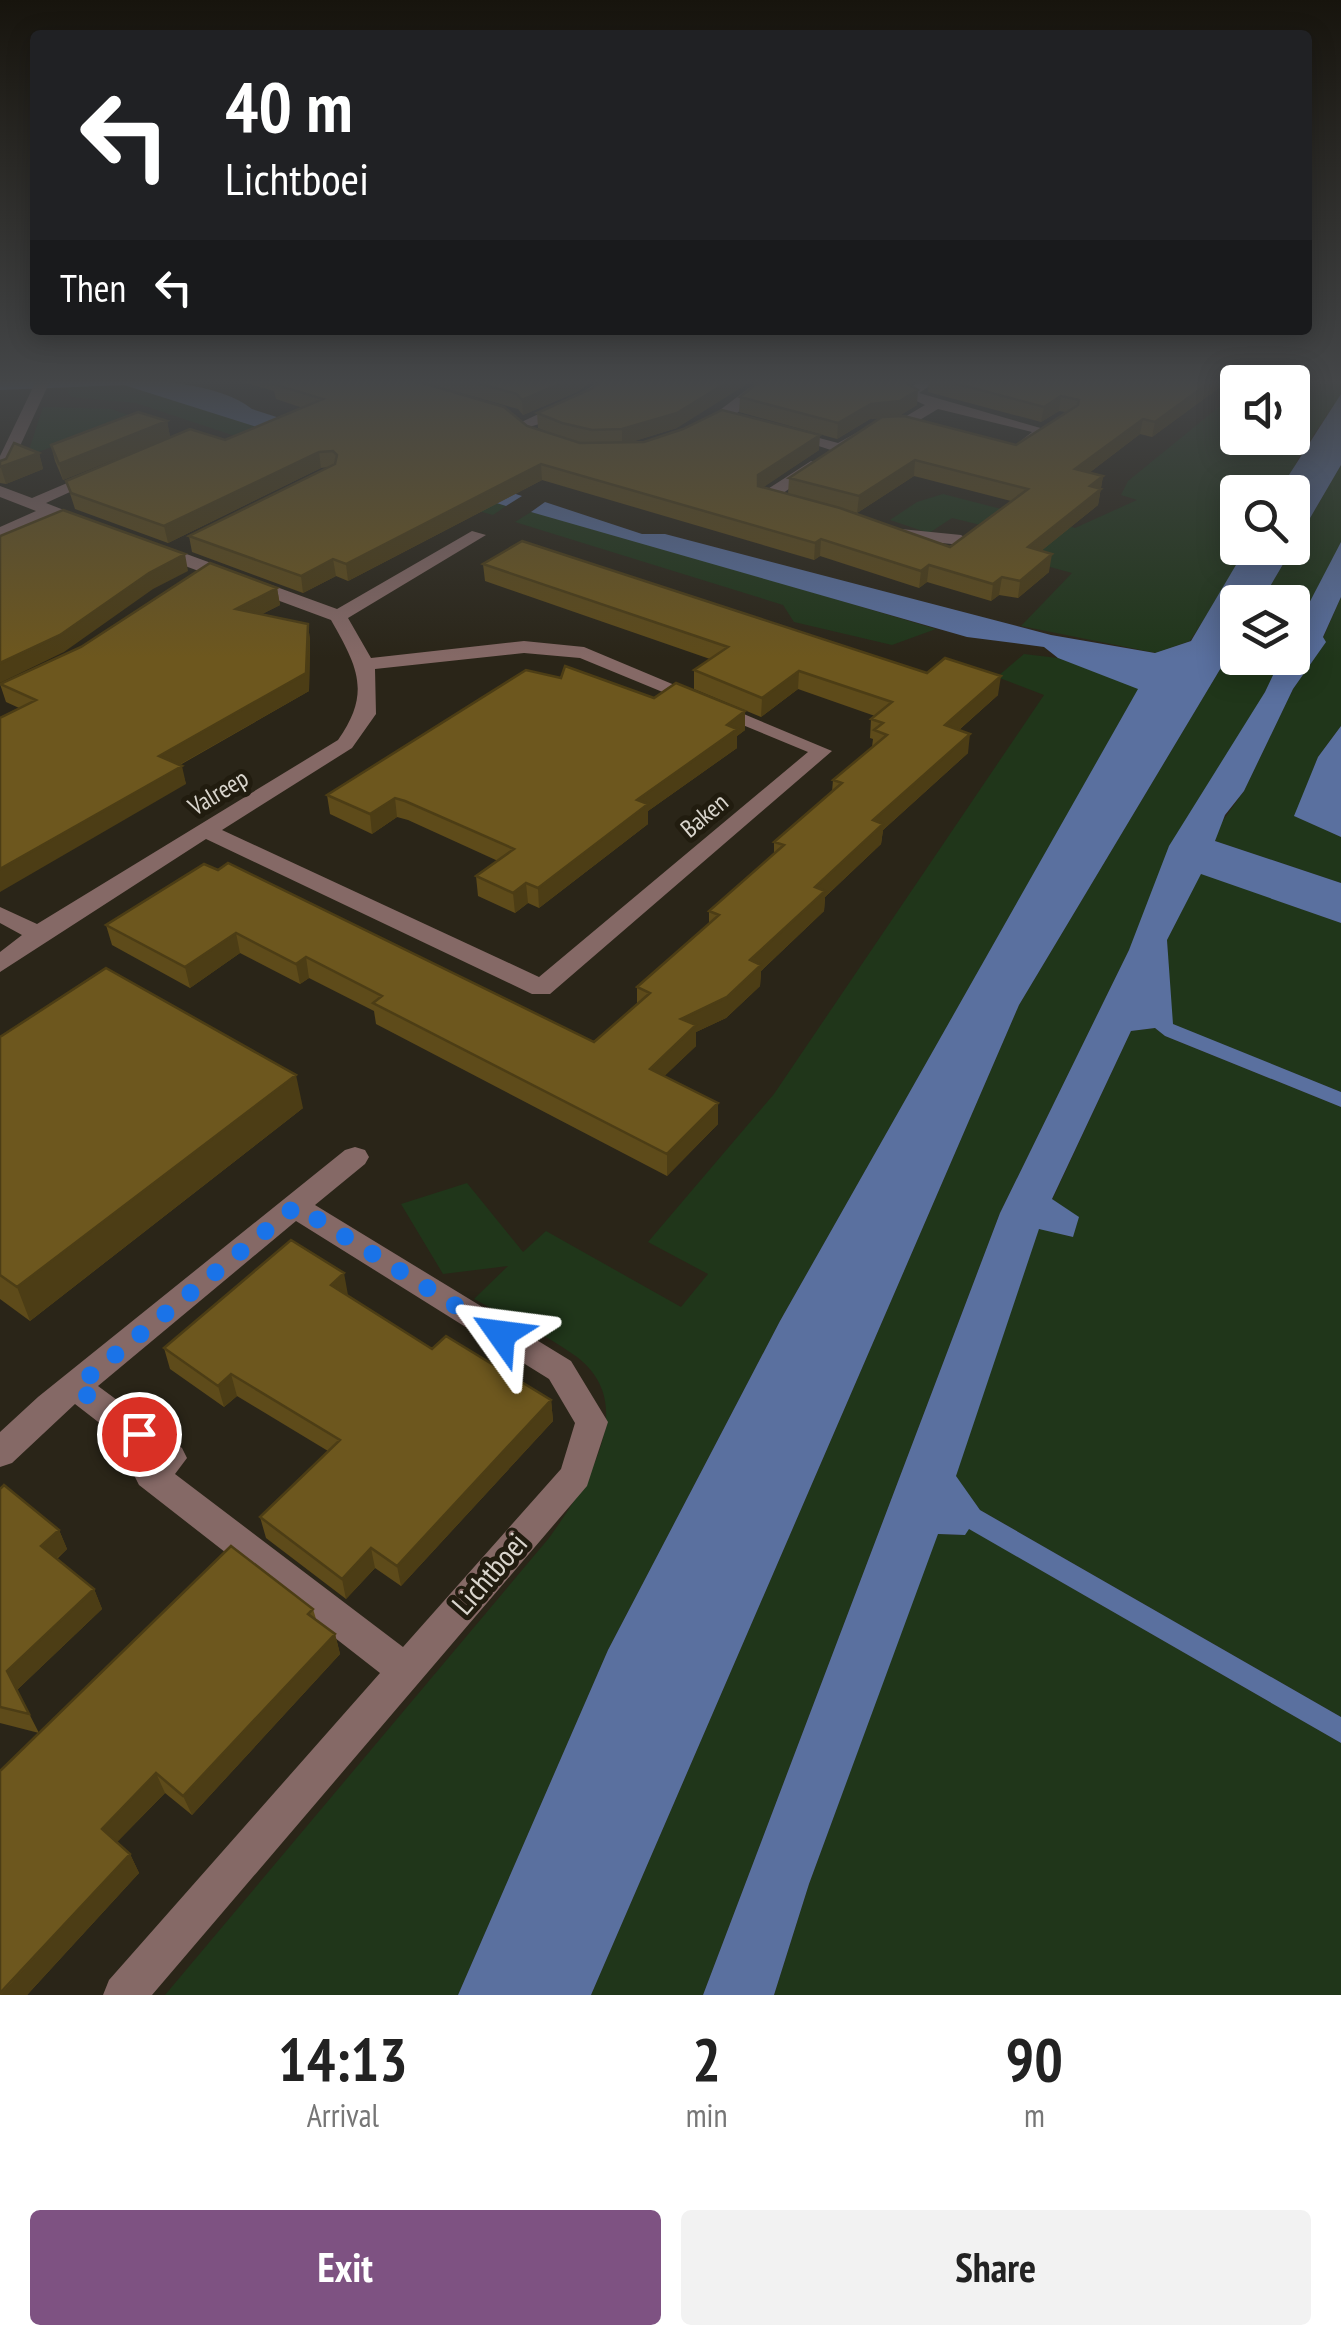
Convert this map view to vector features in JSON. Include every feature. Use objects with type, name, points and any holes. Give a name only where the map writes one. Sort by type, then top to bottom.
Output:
[{"type":"street","points":[[0,533],[42,506],[109,472]]},
{"type":"street","points":[[800,507],[766,497],[804,472]]},
{"type":"street","points":[[0,491],[100,529]]},
{"type":"street","points":[[870,528],[960,540]]},
{"type":"street","points":[[338,616],[478,536]]},
{"type":"street","points":[[134,542],[177,549],[214,568],[338,616],[366,664]]},
{"type":"street","points":[[187,582],[214,568]]},
{"type":"street","name":"Baken","points":[[204,830],[541,988],[822,751],[584,653],[524,647],[366,664]]},
{"type":"street","name":"Valreep","points":[[0,964],[38,934],[345,744],[366,714],[366,664]]},
{"type":"street","points":[[0,914],[38,934]]},
{"type":"street","points":[[0,1452],[354,1156]]},
{"type":"street","name":"Lichtboei","points":[[124,1995],[575,1476],[592,1422],[560,1370],[296,1206]]},
{"type":"street","points":[[76,1387],[170,1458],[151,1475],[407,1672]]},
{"type":"green space","points":[[343,472],[400,472],[506,506],[493,515]]},
{"type":"green space","points":[[1139,472],[1293,472],[1220,475],[1220,565],[1239,565],[1226,585],[1220,585],[1220,594],[1190,641],[1156,653],[1021,626],[1072,573],[1000,553],[1001,530],[952,518],[929,533],[890,520],[917,502],[943,494],[1075,528],[1137,500],[1121,495],[1128,481]]},
{"type":"green space","points":[[1337,472],[1341,472],[1341,550],[1310,608],[1310,585],[1271,585],[1283,565],[1310,565],[1310,518]]},
{"type":"green space","points":[[531,512],[936,629],[892,645],[794,622],[783,605],[515,522]]},
{"type":"green space","points":[[1341,597],[1341,726],[1318,757],[1295,816],[1341,837],[1341,883],[1215,841],[1217,829],[1244,791],[1293,689],[1303,675],[1310,675],[1310,665],[1325,643],[1323,638]]},
{"type":"green space","points":[[1024,654],[1058,658],[1139,688],[780,1321],[608,1650],[458,1995],[165,1995],[549,1538],[577,1496],[600,1448],[606,1424],[605,1400],[596,1377],[565,1349],[474,1299],[508,1266],[443,1274],[401,1204],[467,1183],[523,1252],[546,1231],[681,1307],[708,1274],[648,1242],[774,1094],[1044,695],[997,677]]},
{"type":"green space","points":[[1220,669],[1220,675],[1274,675],[1129,950],[1000,1213],[703,1995],[591,1995],[1019,1005]]},
{"type":"green space","points":[[1201,873],[1341,923],[1341,1092],[1172,1024],[1167,940]]},
{"type":"green space","points":[[1155,1028],[1165,1036],[1341,1107],[1341,1717],[980,1510],[955,1476],[1039,1228],[1072,1237],[1052,1200],[1131,1031]]},
{"type":"green space","points":[[968,1528],[1341,1743],[1341,1995],[774,1995],[809,1884],[937,1534],[964,1535]]},
{"type":"water","points":[[399,472],[448,472],[522,496],[506,506]]},
{"type":"water","points":[[1337,472],[1310,518],[1310,475],[1289,475]]},
{"type":"water","points":[[545,502],[642,534],[665,534],[1051,635],[1155,653],[1191,641],[1220,592],[1220,669],[1019,1005],[591,1995],[458,1995],[608,1650],[780,1321],[1138,689],[1058,658],[1044,647],[967,637],[531,512]]},
{"type":"water","points":[[1341,542],[1341,597],[1323,637],[1326,642],[1310,665],[1310,601]]},
{"type":"water","points":[[1236,565],[1283,565],[1271,585],[1224,585]]},
{"type":"water","points":[[1273,675],[1303,675],[1244,791],[1225,815],[1215,841],[1341,883],[1341,923],[1201,874],[1167,940],[1173,1024],[1341,1092],[1341,1107],[1165,1036],[1155,1028],[1131,1031],[1052,1199],[1079,1217],[1073,1237],[1039,1229],[956,1476],[980,1510],[1341,1717],[1341,1743],[969,1529],[965,1535],[938,1534],[809,1884],[774,1995],[703,1995],[1000,1213],[1129,950],[1169,846]]},
{"type":"water","points":[[1341,726],[1341,837],[1294,816],[1318,757]]},
{"type":"building","points":[[87,472],[277,472],[164,526],[71,493],[66,481]]},
{"type":"building","points":[[319,472],[525,472],[346,564],[333,559],[301,576],[189,536]]},
{"type":"building","points":[[569,472],[762,472],[758,475],[758,486],[840,508],[950,547],[1028,489],[962,472],[1087,472],[1103,476],[1090,486],[1101,489],[1028,547],[1052,554],[1020,581],[1002,577],[993,584],[929,565],[921,571],[821,539],[815,543]]},
{"type":"building","points":[[798,472],[896,472],[859,496],[789,478]]},
{"type":"building","points":[[63,510],[185,554],[149,573],[60,635],[0,663],[0,536]]},
{"type":"building","points":[[522,541],[927,673],[945,658],[1001,676],[945,725],[970,734],[873,820],[883,824],[815,887],[825,891],[750,960],[761,965],[727,997],[681,1019],[696,1025],[650,1069],[718,1103],[667,1154],[373,1003],[382,996],[306,957],[296,964],[236,933],[185,967],[106,925],[204,864],[218,870],[228,863],[594,1042],[650,993],[637,987],[719,915],[709,911],[784,845],[774,842],[842,783],[833,780],[887,735],[874,730],[883,723],[871,719],[892,702],[799,671],[762,698],[694,670],[728,647],[483,564]]},
{"type":"building","points":[[210,563],[277,588],[236,609],[308,624],[306,673],[159,756],[182,766],[0,869],[0,718],[36,700],[0,684],[81,647]]},
{"type":"building","points":[[565,666],[654,698],[676,683],[745,711],[727,725],[737,729],[637,800],[648,804],[538,888],[526,883],[513,893],[476,876],[514,849],[395,798],[370,814],[327,795],[526,670],[561,678]]},
{"type":"building","points":[[106,968],[296,1075],[17,1287],[0,1275],[0,1037]]},
{"type":"building","points":[[291,1240],[344,1273],[331,1285],[432,1349],[446,1336],[551,1400],[397,1566],[371,1548],[342,1579],[260,1517],[340,1440],[231,1374],[218,1386],[164,1348]]},
{"type":"building","points":[[4,1485],[59,1530],[41,1546],[94,1589],[7,1671],[29,1714],[0,1707],[0,1489]]},
{"type":"building","points":[[231,1546],[313,1609],[308,1614],[335,1634],[183,1796],[156,1773],[102,1829],[130,1854],[0,1993],[0,1771]]},
{"type":"route","points":[[139,1434],[76,1387],[296,1206],[501,1334]]}]
